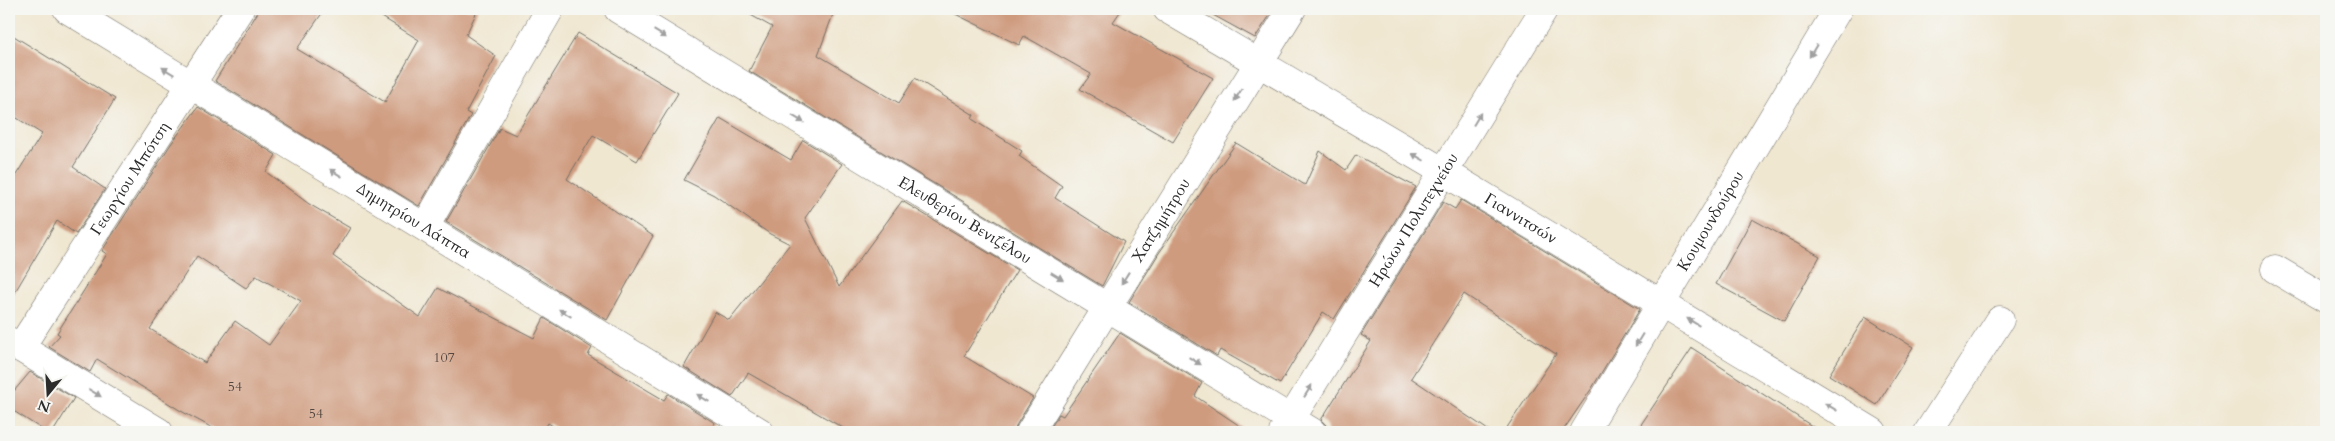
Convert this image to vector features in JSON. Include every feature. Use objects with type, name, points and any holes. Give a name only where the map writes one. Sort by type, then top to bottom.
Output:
[{"type":"street","name":"Δημητρίου Λάππα","points":[[67,9],[425,227],[721,423],[760,432]]},
{"type":"street","name":"Γεωργίου Μπότση","points":[[15,344],[191,85],[240,9]]},
{"type":"street","points":[[425,227],[550,9]]},
{"type":"street","name":"Ελευθερίου Βενιζέλου","points":[[618,9],[1107,307],[1295,428]]},
{"type":"street","name":"Γιαννιτσών","points":[[1167,9],[1444,172],[1873,432]]},
{"type":"street","name":"Χατζημήτρου","points":[[1030,432],[1292,9]]},
{"type":"street","name":"Ηρώων Πολυτεχνείου","points":[[1295,428],[1444,172],[1544,9]]},
{"type":"street","name":"Κουμουνδούρου","points":[[1584,432],[1838,9]]},
{"type":"street","points":[[2276,269],[2326,299]]},
{"type":"street","points":[[1928,432],[2000,320]]},
{"type":"street","points":[[15,344],[159,432]]},
{"type":"building","points":[[260,9],[325,9],[297,49],[385,102],[419,40],[369,9],[478,9],[466,35],[496,56],[466,112],[471,115],[419,206],[215,81]]},
{"type":"building","points":[[740,9],[835,9],[818,55],[899,103],[915,78],[974,115],[972,119],[1022,151],[1019,156],[1062,186],[1055,198],[1124,242],[1102,286],[749,71],[772,27]]},
{"type":"building","points":[[945,9],[1122,9],[1113,22],[1213,78],[1173,142],[1080,89],[1091,74],[1024,36],[1019,45]]},
{"type":"building","points":[[1202,9],[1274,9],[1255,38]]},
{"type":"building","points":[[9,33],[115,99],[73,167],[105,189],[76,234],[57,221],[9,302],[9,186],[42,134],[9,113]]},
{"type":"building","points":[[578,33],[678,93],[637,161],[593,135],[567,179],[653,236],[607,320],[446,222],[500,128],[516,135]]},
{"type":"building","points":[[198,107],[276,155],[266,172],[309,204],[350,228],[333,256],[420,317],[438,288],[534,338],[544,318],[592,348],[588,355],[664,400],[668,394],[715,423],[709,432],[563,432],[548,423],[543,432],[220,432],[181,411],[97,359],[90,372],[49,347],[60,335],[57,333],[107,254],[102,251],[171,144]],"holes":[[[197,256],[246,288],[256,276],[301,301],[269,345],[235,321],[205,363],[150,329]]]},
{"type":"building","points":[[720,118],[791,160],[803,140],[842,164],[805,218],[839,287],[902,201],[1017,270],[964,356],[1033,398],[1014,432],[850,432],[748,373],[732,397],[684,367],[715,312],[729,320],[790,244],[770,234],[714,195],[684,180]]},
{"type":"building","points":[[1236,143],[1305,185],[1320,151],[1346,170],[1356,155],[1416,187],[1334,319],[1323,312],[1280,384],[1220,350],[1217,356],[1129,302],[1159,253]]},
{"type":"building","points":[[1461,200],[1640,309],[1592,388],[1562,432],[1504,432],[1556,354],[1464,294],[1411,378],[1491,432],[1328,432],[1326,425],[1321,420],[1371,341],[1361,335],[1443,202],[1455,209]]},
{"type":"building","points":[[1752,219],[1820,256],[1784,321],[1716,284]]},
{"type":"building","points":[[1865,317],[1913,347],[1877,405],[1829,375]]},
{"type":"building","points":[[1120,333],[1202,383],[1195,396],[1249,432],[1048,432],[1059,414],[1063,416]]},
{"type":"building","points":[[1692,348],[1821,432],[1636,432]]},
{"type":"building","points":[[30,372],[74,398],[53,432],[46,432],[9,408],[9,397]]}]
